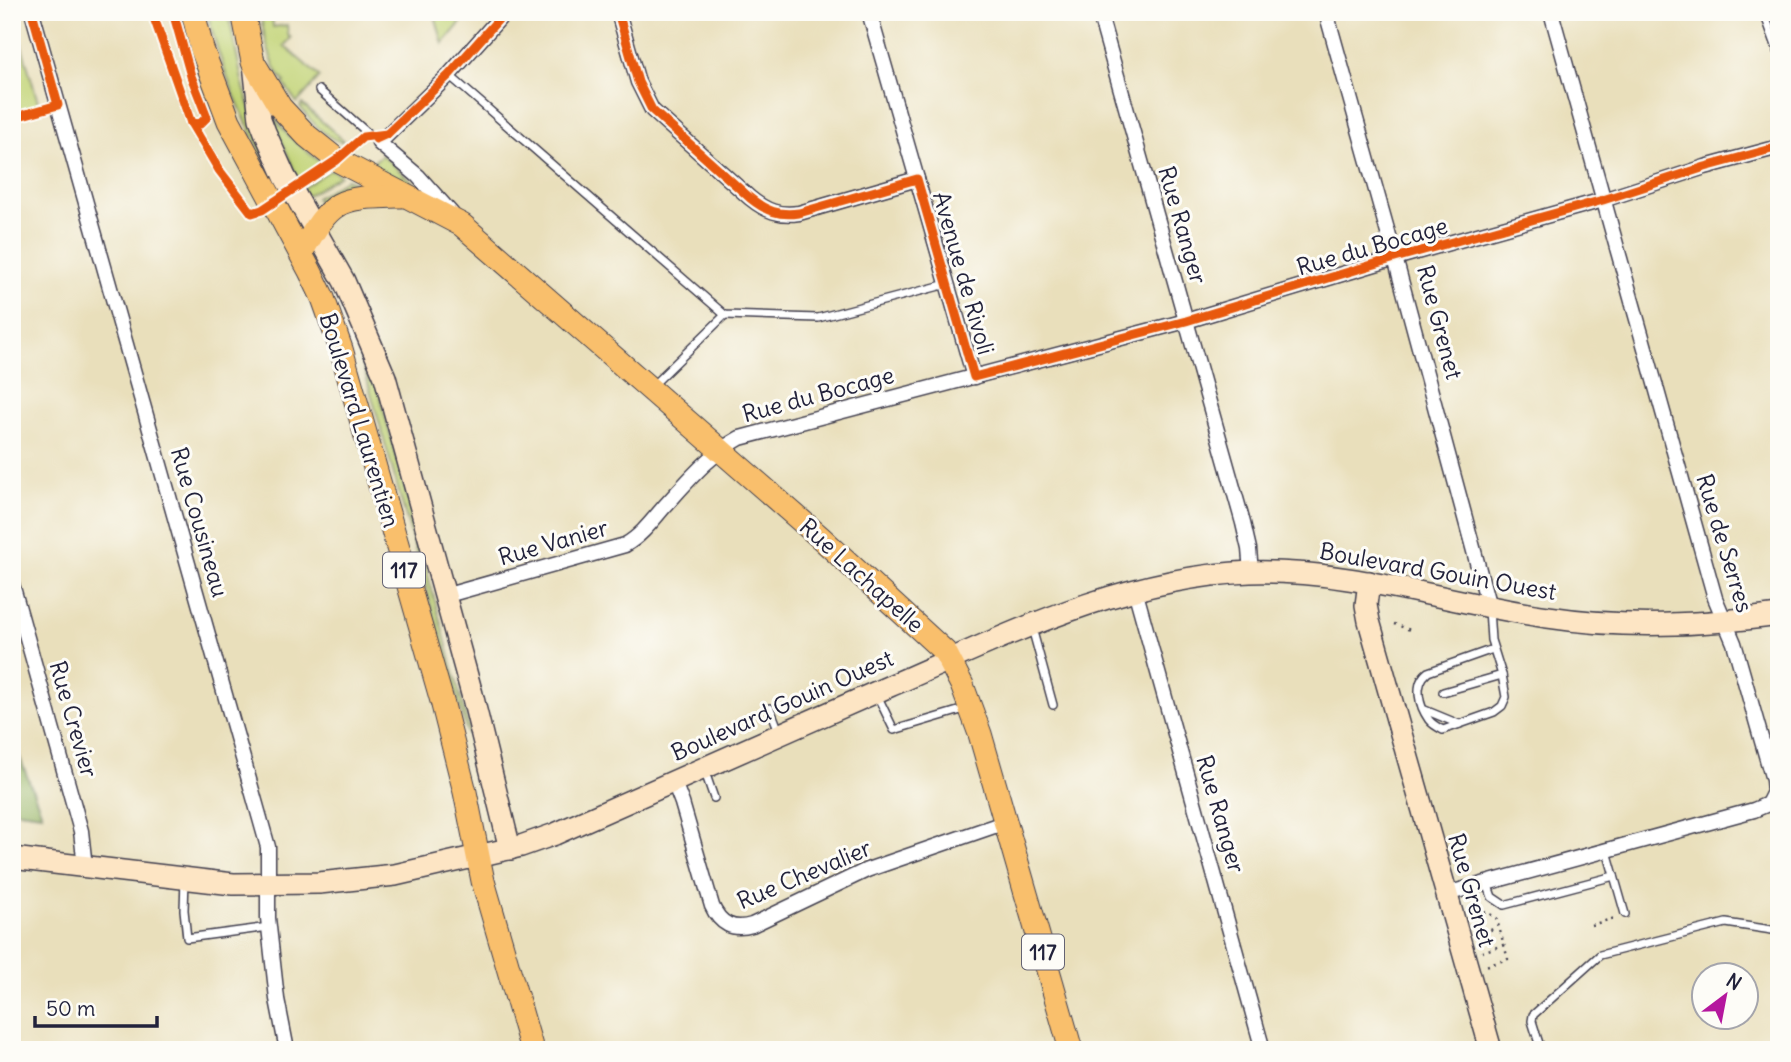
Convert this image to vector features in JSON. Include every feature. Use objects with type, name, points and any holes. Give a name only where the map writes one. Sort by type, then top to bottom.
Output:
[{"type":"main road","name":"Boulevard Laurentien","points":[[193,12],[202,49],[229,121],[323,298],[354,390],[442,701],[478,857],[532,1050]]},
{"type":"main road","name":"Boulevard Laurentien","points":[[243,12],[253,62]]},
{"type":"main road","name":"Rue Lachapelle","points":[[253,62],[281,107],[312,141],[337,160],[462,225],[932,638],[950,660],[970,708],[1006,822],[1071,1050]]},
{"type":"main road","points":[[301,253],[315,228],[330,209],[341,201],[362,197],[404,196]]},
{"type":"street","name":"Rue Cousineau","points":[[32,12],[266,841],[269,855],[269,927],[277,999],[287,1050]]},
{"type":"street","points":[[379,143],[449,75],[505,12]]},
{"type":"street","points":[[618,12],[638,82],[652,110],[767,210],[782,214],[799,213],[917,179]]},
{"type":"street","name":"Avenue de Rivoli","points":[[869,12],[974,377]]},
{"type":"street","name":"Rue Ranger","points":[[1099,12],[1243,523],[1251,572]]},
{"type":"street","name":"Rue Grenet","points":[[1326,12],[1489,607]]},
{"type":"street","name":"Rue de Serres","points":[[1446,894],[1754,810],[1768,804],[1773,797],[1773,780],[1734,643],[1715,598],[1551,12]]},
{"type":"street","name":"Boulevard Laurentien","points":[[253,62],[260,119],[265,132],[285,177],[359,313],[385,377],[475,705],[510,849]]},
{"type":"street","name":"Rue Lachapelle","points":[[379,143],[418,176],[462,225]]},
{"type":"street","name":"Rue du Bocage","points":[[720,450],[740,438],[1186,321],[1779,147]]},
{"type":"street","name":"Rue Vanier","points":[[444,596],[625,545],[643,531],[703,464],[720,450]]},
{"type":"street","name":"Boulevard Gouin Ouest","points":[[12,858],[233,884],[269,884],[364,879],[478,857],[535,842],[1031,626],[1099,600],[1183,579],[1251,572],[1314,574],[1368,582],[1548,618],[1617,625],[1674,625],[1779,615]]},
{"type":"street","name":"Rue Grenet","points":[[1368,582],[1366,605],[1369,621],[1491,1050]]},
{"type":"street","name":"Rue Crevier","points":[[12,584],[81,831],[85,867]]},
{"type":"street","name":"Rue Ranger","points":[[1135,590],[1263,1050]]},
{"type":"street","name":"Rue Chevalier","points":[[674,782],[715,913],[725,923],[738,928],[752,925],[867,870],[1006,822]]},
{"type":"lane","points":[[1738,12],[1764,12],[1779,54]]},
{"type":"lane","points":[[449,75],[725,316],[818,318],[947,284]]},
{"type":"lane","points":[[319,90],[379,143]]},
{"type":"lane","points":[[649,389],[725,316]]},
{"type":"lane","points":[[1489,607],[1493,649],[1506,693],[1502,706],[1494,712],[1460,724],[1425,710],[1420,701],[1419,689],[1426,673],[1493,649]]},
{"type":"lane","points":[[1031,626],[1053,705]]},
{"type":"lane","points":[[1443,692],[1502,675]]},
{"type":"lane","points":[[875,693],[894,730],[970,708]]},
{"type":"lane","points":[[770,708],[781,735]]},
{"type":"lane","points":[[703,769],[714,798]]},
{"type":"lane","points":[[1607,850],[1625,914]]},
{"type":"lane","points":[[1487,883],[1492,897],[1504,905],[1614,876]]},
{"type":"lane","points":[[185,878],[187,938],[269,927]]},
{"type":"lane","points":[[1541,1050],[1532,1021],[1533,1015],[1601,955],[1727,923],[1772,930],[1779,928]]},
{"type":"path","points":[[1394,624],[1413,631]]},
{"type":"path","points":[[1471,906],[1496,917],[1505,944],[1508,960],[1486,966]]},
{"type":"path","points":[[1591,925],[1602,922]]},
{"type":"path","points":[[1477,934],[1499,927]]},
{"type":"path","points":[[1482,952],[1505,944]]},
{"type":"green space","points":[[12,12],[40,109],[12,116]]},
{"type":"green space","points":[[207,12],[228,12],[243,85],[272,173],[234,95]]},
{"type":"green space","points":[[260,12],[272,12],[273,27],[287,25],[291,38],[284,46],[320,77],[297,103],[272,60]]},
{"type":"green space","points":[[434,12],[470,12],[443,44]]},
{"type":"green space","points":[[302,104],[343,140],[342,142],[319,128],[300,107]]},
{"type":"green space","points":[[271,116],[289,136],[322,164],[299,181]]},
{"type":"green space","points":[[382,155],[412,184],[409,186],[370,165]]},
{"type":"green space","points":[[332,170],[340,175],[305,197],[303,188]]},
{"type":"green space","points":[[347,179],[363,187],[322,207],[316,198]]},
{"type":"green space","points":[[324,258],[375,378],[470,732],[467,733],[363,365],[324,266]]},
{"type":"green space","points":[[12,738],[42,814],[12,810]]},
{"type":"cycle path","points":[[12,118],[58,105],[32,12]]},
{"type":"cycle path","points":[[152,12],[191,123],[219,170],[252,213],[262,210],[337,160],[363,137],[387,134]]},
{"type":"cycle path","points":[[173,12],[191,76],[207,117],[200,124],[191,123]]},
{"type":"cycle path","points":[[376,139],[387,134],[449,75],[505,12]]},
{"type":"cycle path","points":[[618,12],[638,82],[652,110],[762,206],[779,213],[799,213],[917,179],[974,377],[1186,321],[1779,147]]}]
